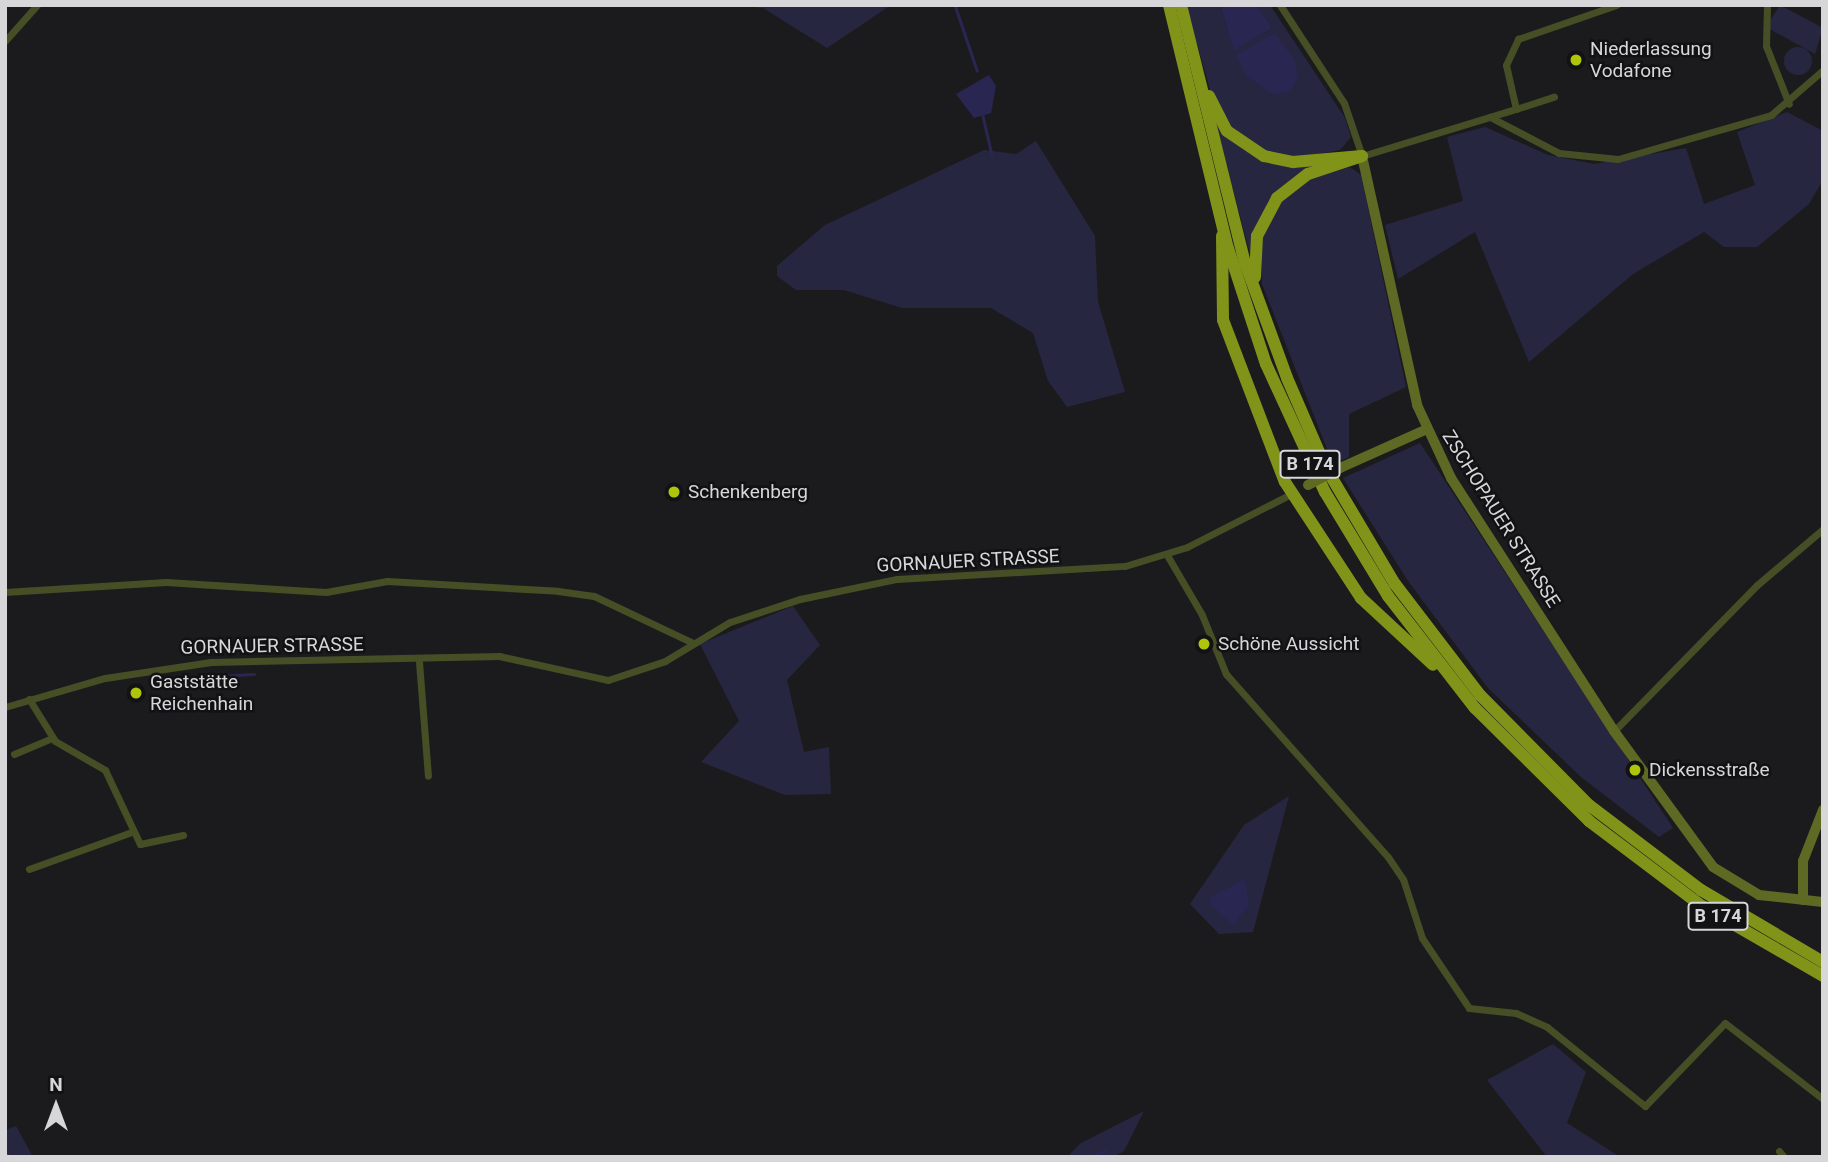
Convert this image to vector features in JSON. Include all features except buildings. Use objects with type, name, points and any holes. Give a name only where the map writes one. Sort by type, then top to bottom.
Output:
[{"type":"highway","name":"B 174","points":[[1169,5],[1223,229],[1266,364],[1307,456],[1377,579],[1447,674],[1530,766],[1612,840],[1719,917],[1823,976]]},
{"type":"highway","name":"B 174","points":[[1181,5],[1255,288],[1305,423],[1342,498],[1406,600],[1467,680],[1545,764],[1636,843],[1718,902],[1823,962]]},
{"type":"highway","points":[[1202,85],[1227,131],[1255,152],[1293,162],[1363,156]]},
{"type":"highway","points":[[1255,288],[1257,236],[1277,198],[1308,174],[1363,156]]},
{"type":"highway","points":[[1223,229],[1223,320],[1291,494],[1374,613],[1447,674]]},
{"type":"street","points":[[5,41],[37,5]]},
{"type":"street","name":"ZSCHOPAUER STRASSE","points":[[1280,5],[1344,103],[1363,156],[1425,430],[1614,731],[1713,867],[1759,894],[1823,902]]},
{"type":"street","points":[[1516,109],[1507,73],[1513,44],[1529,31],[1616,5]]},
{"type":"street","points":[[1767,5],[1766,46],[1789,104]]},
{"type":"street","points":[[1490,117],[1559,153],[1607,160],[1740,127],[1789,104],[1823,70]]},
{"type":"street","points":[[1363,156],[1554,96]]},
{"type":"street","name":"GORNAUER STRASSE","points":[[5,706],[183,663],[419,662],[499,656],[608,680],[655,666],[693,643],[753,613],[828,592],[897,579],[1092,572],[1167,555],[1340,468],[1425,430]]},
{"type":"street","points":[[1614,731],[1757,585],[1823,529]]},
{"type":"street","points":[[1167,555],[1202,615],[1226,674],[1388,857],[1403,879],[1422,938],[1469,1007],[1516,1013],[1547,1027],[1644,1107],[1725,1023],[1823,1099]]},
{"type":"street","points":[[5,592],[166,582],[326,592],[387,581],[558,591],[594,596],[693,643]]},
{"type":"street","points":[[419,662],[428,776]]},
{"type":"street","points":[[29,699],[52,738],[105,770],[132,832],[144,845],[183,835]]},
{"type":"street","points":[[14,754],[52,738]]},
{"type":"street","points":[[1802,900],[1803,861],[1823,810]]},
{"type":"street","points":[[29,869],[132,832]]},
{"type":"shaded area","points":[[737,5],[891,5],[827,48],[763,8]]},
{"type":"shaded area","points":[[1186,5],[1220,5],[1234,49],[1272,28],[1257,5],[1270,5],[1345,118],[1351,137],[1340,150],[1296,158],[1260,150],[1231,127],[1213,100]]},
{"type":"shaded area","points":[[1220,5],[1257,5],[1272,28],[1234,50]]},
{"type":"shaded area","points":[[1780,5],[1823,28],[1815,54],[1766,27]]},
{"type":"shaded area","points":[[1275,33],[1295,61],[1298,77],[1290,91],[1273,95],[1246,75],[1236,55]]},
{"type":"shaded area","points":[[1798,47],[1808,51],[1812,61],[1808,71],[1798,75],[1788,71],[1784,61],[1788,51]]},
{"type":"shaded area","points":[[989,75],[996,86],[991,113],[974,118],[956,94]]},
{"type":"shaded area","points":[[1787,112],[1823,131],[1823,180],[1809,204],[1757,247],[1724,247],[1704,232],[1633,274],[1529,362],[1475,232],[1398,279],[1385,225],[1463,201],[1447,137],[1485,127],[1548,155],[1594,164],[1686,148],[1704,204],[1755,185],[1737,132]]},
{"type":"shaded area","points":[[1216,123],[1263,161],[1315,165],[1268,201],[1250,254]]},
{"type":"shaded area","points":[[1036,141],[1095,236],[1098,302],[1125,392],[1067,407],[1048,381],[1033,333],[991,308],[902,308],[844,290],[796,290],[777,276],[777,266],[825,225],[984,150],[1016,154]]},
{"type":"shaded area","points":[[1350,167],[1361,175],[1406,387],[1349,414],[1349,457],[1333,464],[1262,284],[1262,238],[1280,203],[1312,178]]},
{"type":"shaded area","points":[[1420,443],[1673,828],[1659,837],[1581,777],[1488,688],[1408,581],[1343,478]]},
{"type":"shaded area","points":[[793,606],[820,645],[787,680],[804,752],[829,747],[831,794],[785,795],[701,762],[739,721],[700,644]]},
{"type":"shaded area","points":[[1289,796],[1253,932],[1219,934],[1190,904],[1244,825]]},
{"type":"shaded area","points":[[1245,879],[1249,905],[1233,925],[1210,904],[1211,897]]},
{"type":"shaded area","points":[[1553,1044],[1586,1072],[1567,1123],[1620,1157],[1547,1157],[1487,1080]]},
{"type":"shaded area","points":[[1144,1111],[1124,1151],[1113,1157],[1067,1157],[1081,1143]]},
{"type":"shaded area","points":[[16,1126],[33,1157],[7,1157],[5,1130]]},
{"type":"waterway","points":[[955,5],[977,70]]},
{"type":"waterway","points":[[983,116],[992,155]]},
{"type":"waterway","points":[[218,676],[254,674]]},
{"type":"waterway","points":[[168,683],[206,678]]},
{"type":"waterway","points":[[1089,1157],[1106,1150]]},
{"type":"place","name":"Niederlassung Vodafone","points":[[1576,60]]},
{"type":"place","name":"Schenkenberg","points":[[674,492]]},
{"type":"place","name":"Schöne Aussicht","points":[[1204,644]]},
{"type":"place","name":"Gaststätte Reichenhain","points":[[136,693]]},
{"type":"place","name":"Dickensstraße","points":[[1635,770]]}]
